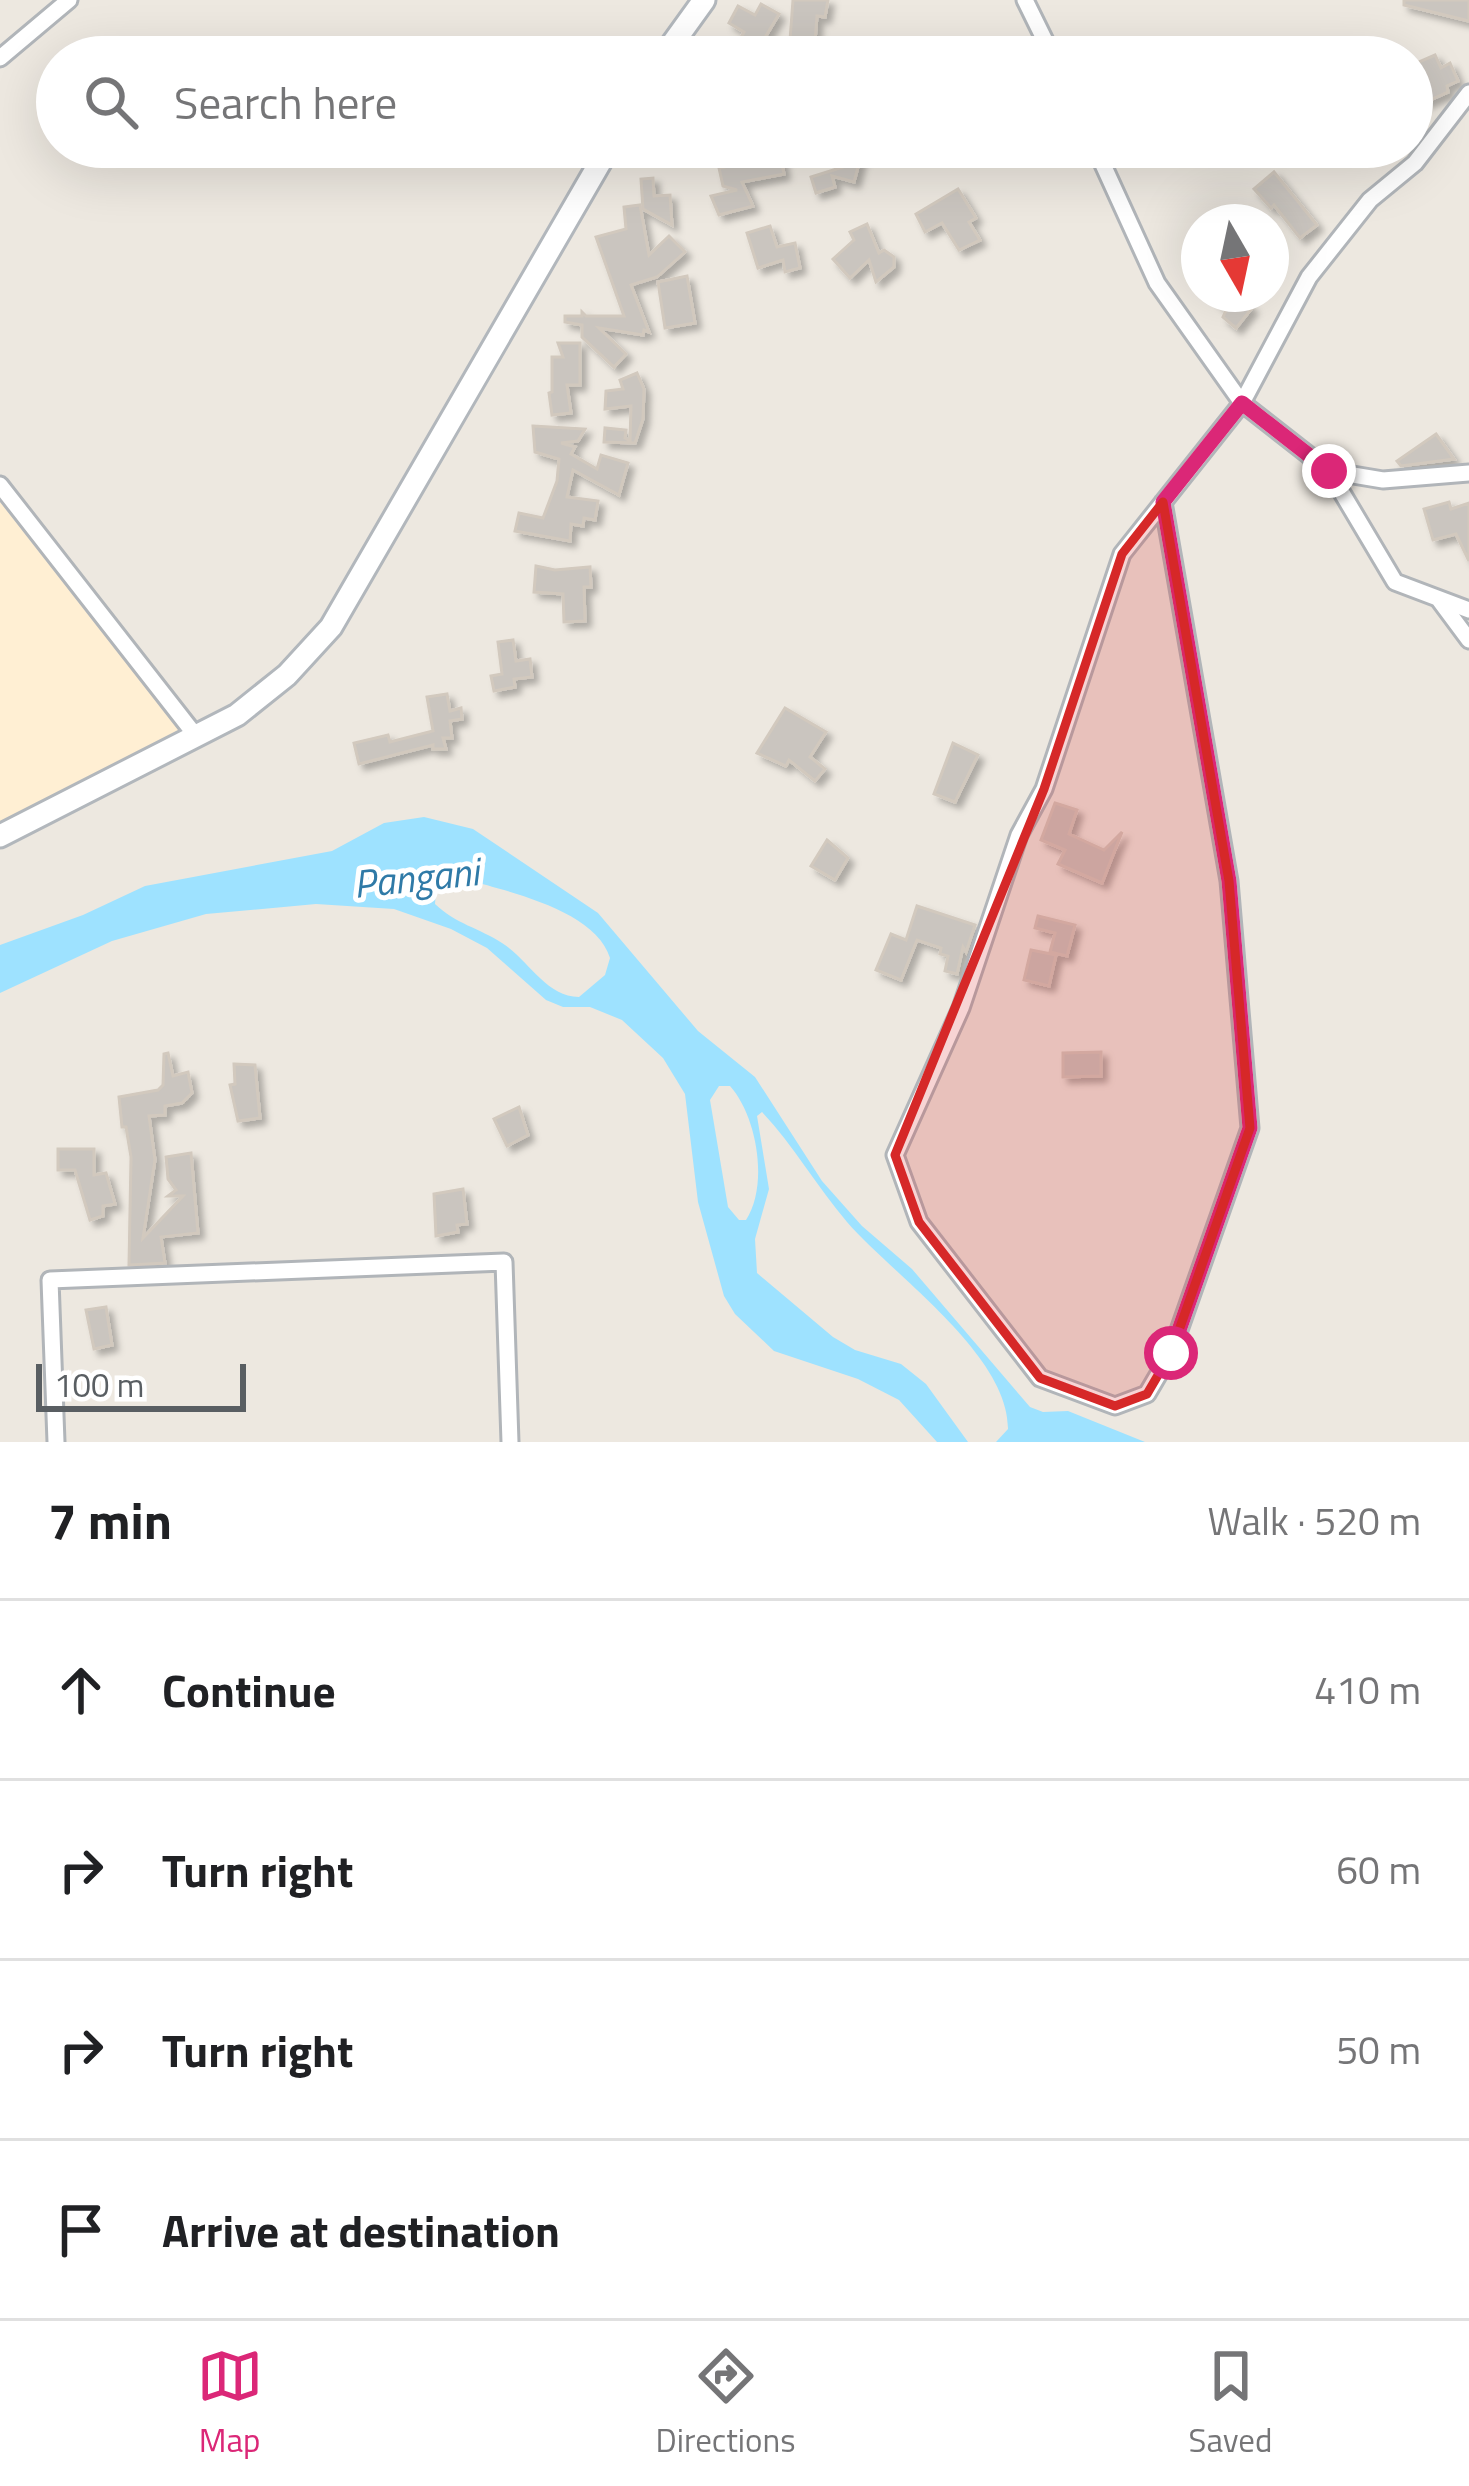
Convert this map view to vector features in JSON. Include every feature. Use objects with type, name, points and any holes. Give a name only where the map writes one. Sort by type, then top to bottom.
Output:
[{"type":"main road","points":[[678,36],[704,0]]},
{"type":"main road","points":[[0,836],[237,715],[331,627],[597,168]]},
{"type":"street","points":[[0,58],[69,0]]},
{"type":"street","points":[[1025,0],[1043,36]]},
{"type":"street","points":[[1433,140],[1469,94]]},
{"type":"street","points":[[1105,168],[1157,284],[1242,403],[1329,471],[1395,582],[1469,610]]},
{"type":"street","points":[[1163,502],[1229,881],[1250,1128],[1171,1353],[1147,1394],[1115,1406],[1040,1378],[919,1222],[895,1155],[961,1008],[1019,835],[1044,790],[1122,554],[1163,502],[1242,403],[1309,278],[1370,200],[1409,168]]},
{"type":"street","points":[[1329,471],[1383,480],[1469,473]]},
{"type":"street","points":[[0,485],[196,736]]},
{"type":"street","points":[[1438,598],[1469,640]]},
{"type":"street","points":[[56,1442],[50,1280],[504,1262],[510,1442]]},
{"type":"highlighted area","points":[[1163,502],[1229,881],[1250,1128],[1171,1353],[1147,1394],[1115,1406],[1040,1378],[919,1222],[895,1155],[1044,789],[1122,554]]},
{"type":"shaded area","points":[[0,502],[180,732],[0,824]]},
{"type":"water","name":"Pangani","points":[[424,817],[473,829],[598,913],[698,1031],[755,1077],[822,1181],[862,1226],[912,1269],[1030,1407],[1043,1412],[1068,1411],[1145,1442],[996,1442],[1008,1429],[1003,1401],[990,1373],[945,1318],[847,1222],[762,1112],[757,1116],[769,1189],[755,1239],[757,1273],[833,1337],[855,1350],[901,1364],[926,1384],[968,1442],[937,1442],[899,1400],[858,1379],[774,1351],[735,1314],[724,1296],[698,1202],[685,1094],[663,1058],[622,1020],[590,1007],[563,1007],[546,1000],[487,948],[451,929],[394,909],[316,904],[206,914],[112,941],[0,993],[0,945],[145,886],[332,851],[384,823]],"holes":[[[468,880],[550,906],[588,928],[610,958],[605,975],[579,997],[556,991],[512,950],[435,904],[436,890],[446,882]],[[719,1086],[730,1086],[739,1099],[757,1151],[757,1189],[746,1220],[739,1220],[728,1207],[710,1100]]]},
{"type":"building","points":[[793,0],[828,0],[825,17],[817,16],[815,36],[790,36]]},
{"type":"building","points":[[1404,0],[1469,0],[1469,21],[1404,5]]},
{"type":"building","points":[[761,4],[779,14],[766,36],[742,36],[744,32],[729,23],[738,6],[755,15]]},
{"type":"building","points":[[1433,56],[1441,68],[1450,63],[1458,81],[1433,99]]},
{"type":"building","points":[[719,168],[783,168],[784,174],[742,182],[753,206],[719,215],[711,196],[737,190],[723,186]]},
{"type":"building","points":[[858,168],[854,182],[832,176],[835,187],[816,193],[811,177]]},
{"type":"building","points":[[1274,172],[1317,225],[1300,238],[1289,224],[1289,204],[1267,204],[1254,189]]},
{"type":"building","points":[[653,178],[654,196],[670,195],[672,225],[643,209],[641,179]]},
{"type":"building","points":[[958,189],[976,218],[969,222],[980,240],[959,250],[942,223],[925,232],[916,214]]},
{"type":"building","points":[[640,205],[649,255],[669,236],[685,252],[657,277],[631,285],[649,332],[599,328],[626,354],[614,367],[582,337],[582,325],[565,322],[565,316],[582,316],[582,312],[586,316],[624,316],[596,237],[626,229],[624,207]]},
{"type":"building","points":[[867,224],[879,253],[884,250],[894,257],[894,267],[876,282],[869,260],[850,278],[833,259],[854,240],[850,232]]},
{"type":"building","points":[[770,226],[777,247],[795,243],[800,268],[785,272],[783,260],[758,268],[747,233]]},
{"type":"building","points":[[687,276],[695,323],[665,328],[658,282]]},
{"type":"building","points":[[1225,312],[1249,312],[1236,328],[1223,317]]},
{"type":"building","points":[[558,343],[580,343],[580,385],[567,385],[571,413],[552,415],[552,357],[563,357]]},
{"type":"building","points":[[637,373],[644,389],[643,419],[635,443],[604,442],[605,428],[626,430],[625,438],[630,441],[631,406],[605,409],[606,391],[623,389],[620,380]]},
{"type":"building","points":[[533,426],[585,429],[578,441],[561,443],[575,447],[571,454],[597,469],[601,455],[628,463],[619,495],[573,470],[567,497],[598,501],[595,520],[584,518],[583,526],[571,524],[570,541],[515,531],[519,513],[543,518],[557,481],[559,459],[535,452]]},
{"type":"building","points":[[1436,434],[1454,459],[1401,466],[1397,461]]},
{"type":"building","points":[[1449,502],[1451,509],[1469,503],[1469,561],[1456,534],[1433,540],[1424,509]]},
{"type":"building","points":[[536,566],[555,570],[590,567],[591,587],[584,587],[585,621],[564,622],[563,594],[534,592]]},
{"type":"building","points":[[513,640],[516,661],[530,659],[532,677],[514,679],[515,687],[494,691],[491,676],[502,674],[498,642]]},
{"type":"building","points":[[447,694],[450,711],[461,708],[462,719],[450,721],[452,738],[443,738],[446,749],[433,749],[433,745],[359,764],[354,743],[388,735],[390,742],[433,731],[427,697]]},
{"type":"building","points":[[785,708],[826,732],[810,757],[825,769],[815,781],[789,760],[786,766],[757,753]]},
{"type":"building","points":[[953,743],[978,755],[955,802],[934,794]]},
{"type":"building","points":[[1055,803],[1077,810],[1069,834],[1104,850],[1122,832],[1102,883],[1058,864],[1065,850],[1041,840]]},
{"type":"building","points":[[827,840],[848,858],[835,880],[811,866]]},
{"type":"building","points":[[917,906],[975,925],[966,952],[963,947],[957,974],[945,971],[948,956],[940,954],[941,948],[917,940],[901,980],[876,970],[891,934],[906,940]]},
{"type":"building","points":[[1038,916],[1075,925],[1067,956],[1050,952],[1055,933],[1035,928]]},
{"type":"building","points":[[1031,950],[1056,955],[1049,986],[1024,980]]},
{"type":"building","points":[[1101,1052],[1101,1076],[1063,1077],[1063,1053]]},
{"type":"building","points":[[168,1053],[173,1076],[188,1072],[192,1093],[182,1103],[165,1106],[165,1115],[149,1116],[155,1160],[143,1238],[183,1196],[168,1196],[176,1190],[168,1179],[166,1157],[191,1153],[198,1233],[161,1237],[165,1263],[129,1265],[131,1157],[119,1097],[158,1090],[163,1085],[164,1054]]},
{"type":"building","points":[[234,1064],[255,1065],[260,1118],[238,1121],[230,1085],[235,1084]]},
{"type":"building","points":[[519,1107],[528,1135],[507,1146],[494,1119]]},
{"type":"building","points":[[58,1149],[94,1149],[94,1175],[106,1173],[115,1204],[103,1206],[103,1216],[90,1220],[75,1170],[58,1170]]},
{"type":"building","points":[[463,1189],[467,1224],[457,1225],[458,1232],[436,1236],[434,1194]]},
{"type":"building","points":[[106,1307],[112,1345],[94,1349],[86,1310]]},
{"type":"route","points":[[1171,1353],[1250,1128],[1229,881],[1163,502],[1242,403],[1329,471]]}]
